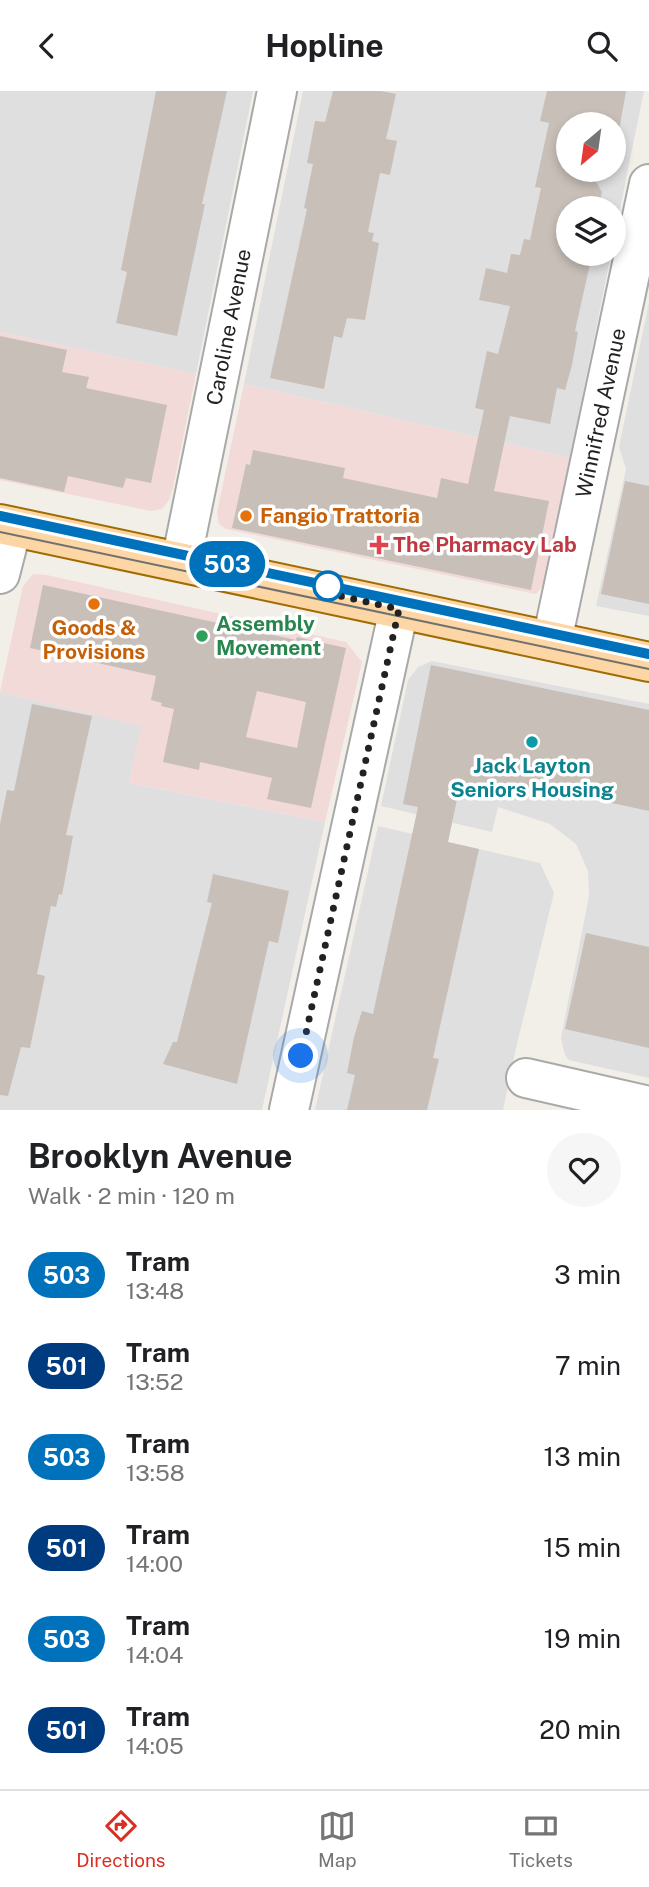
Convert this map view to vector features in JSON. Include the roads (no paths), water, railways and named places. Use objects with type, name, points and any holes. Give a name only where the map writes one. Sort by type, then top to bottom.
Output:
[{"type":"main road","points":[[6,526],[649,661]]},
{"type":"street","name":"Caroline Avenue","points":[[181,562],[277,91]]},
{"type":"street","name":"Winnifred Avenue","points":[[552,641],[649,184]]},
{"type":"street","points":[[0,574],[6,526]]},
{"type":"street","points":[[289,1110],[399,609]]},
{"type":"street","points":[[526,1078],[649,1105]]},
{"type":"tram line","points":[[0,516],[649,654]]},
{"type":"tram line","name":"503","points":[[0,516],[649,654]]},
{"type":"tram line","points":[[0,532],[649,669]]},
{"type":"place","name":"Fangio Trattoria","points":[[246,516]]},
{"type":"place","name":"The Pharmacy Lab","points":[[379,545]]},
{"type":"place","name":"Goods & Provisions","points":[[94,604]]},
{"type":"place","name":"Assembly Movement","points":[[202,636]]},
{"type":"place","name":"Jack Layton Seniors Housing","points":[[532,742]]}]
